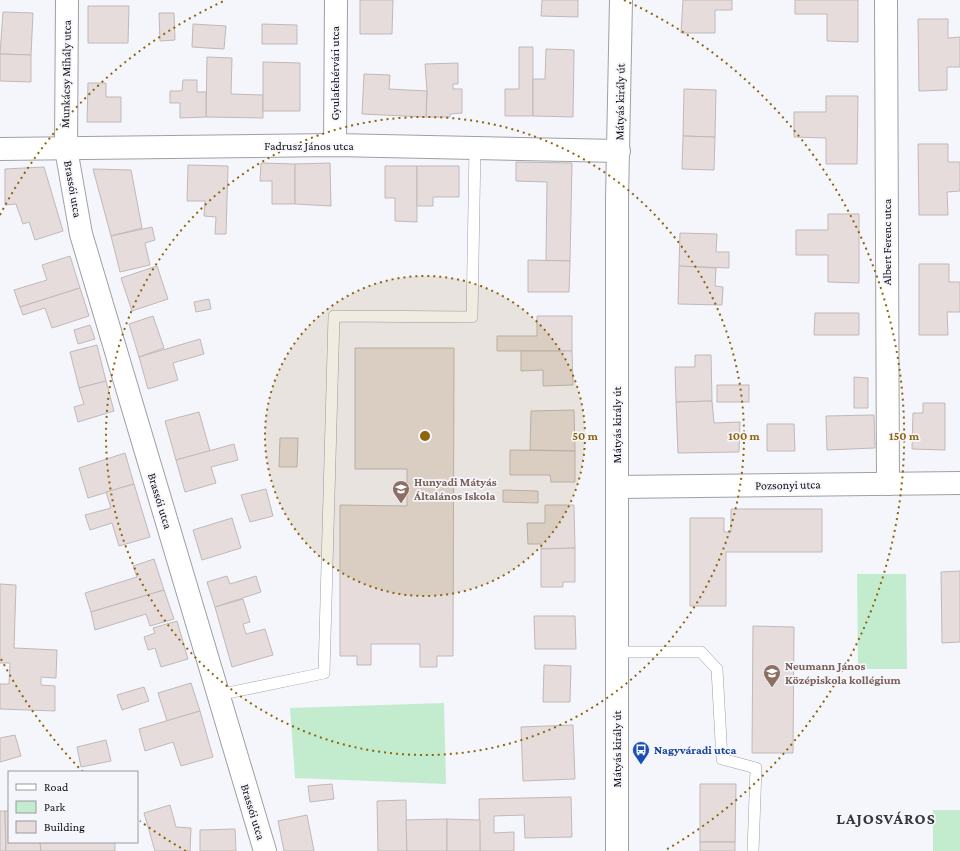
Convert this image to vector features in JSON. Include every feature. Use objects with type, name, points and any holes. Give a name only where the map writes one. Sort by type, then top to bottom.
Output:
[{"type":"street","name":"Munkácsy Mihály utca","points":[[66,149],[67,0]]},
{"type":"street","name":"Gyulafehérvári utca","points":[[335,145],[336,0]]},
{"type":"street","name":"Mátyás király út","points":[[617,851],[617,487],[621,0]]},
{"type":"street","name":"Albert Ferenc utca","points":[[886,0],[888,484]]},
{"type":"street","name":"Fadrusz János utca","points":[[0,149],[335,145],[619,151]]},
{"type":"street","name":"Brassói utca","points":[[66,149],[81,234],[265,851]]},
{"type":"street","name":"Pozsonyi utca","points":[[617,487],[960,483]]},
{"type":"lane","points":[[218,695],[324,673],[334,316],[472,317],[476,148]]},
{"type":"lane","points":[[617,652],[701,652],[717,669],[722,759],[756,768],[753,851]]},
{"type":"green space","points":[[857,574],[906,574],[907,669],[858,669]]},
{"type":"green space","points":[[444,703],[446,784],[295,778],[290,708]]},
{"type":"green space","points":[[933,810],[960,810],[960,851],[933,851]]},
{"type":"building","points":[[360,0],[393,0],[392,34],[360,34]]},
{"type":"building","points":[[542,0],[578,0],[578,17],[541,16]]},
{"type":"building","points":[[683,0],[732,0],[732,10],[715,10],[715,33],[681,33]]},
{"type":"building","points":[[795,0],[858,0],[858,42],[827,41],[827,14],[795,14]]},
{"type":"building","points":[[88,6],[129,6],[128,43],[88,43]]},
{"type":"building","points":[[3,12],[33,13],[31,55],[0,54]]},
{"type":"building","points":[[159,13],[174,13],[175,40],[160,41]]},
{"type":"building","points":[[918,19],[948,19],[948,38],[960,37],[960,67],[947,67],[947,90],[919,91]]},
{"type":"building","points":[[193,24],[226,26],[224,49],[192,47]]},
{"type":"building","points":[[262,24],[297,25],[297,44],[262,44]]},
{"type":"building","points":[[519,47],[533,47],[533,116],[505,116],[505,89],[519,89]]},
{"type":"building","points":[[546,49],[574,50],[573,117],[533,116],[533,79],[545,79]]},
{"type":"building","points":[[0,54],[31,55],[31,82],[0,81]]},
{"type":"building","points":[[207,57],[232,58],[231,94],[263,95],[263,118],[206,117]]},
{"type":"building","points":[[263,62],[300,63],[300,111],[263,111]]},
{"type":"building","points":[[458,63],[458,84],[453,84],[453,89],[462,89],[462,113],[450,114],[450,117],[426,117],[427,91],[425,64]]},
{"type":"building","points":[[364,74],[390,75],[389,89],[427,91],[426,117],[362,114]]},
{"type":"building","points":[[183,80],[197,80],[197,92],[206,92],[206,117],[180,118],[180,103],[170,103],[170,91],[182,91]]},
{"type":"building","points":[[88,83],[106,83],[106,97],[121,97],[121,122],[87,122]]},
{"type":"building","points":[[684,89],[716,90],[715,137],[683,136]]},
{"type":"building","points":[[826,96],[858,96],[857,164],[826,164],[826,138],[794,137],[794,112],[826,112]]},
{"type":"building","points":[[683,136],[715,137],[714,170],[682,169]]},
{"type":"building","points":[[918,144],[948,144],[948,162],[960,162],[960,191],[947,192],[948,215],[919,215]]},
{"type":"building","points":[[516,162],[572,163],[570,261],[546,261],[547,182],[516,181]]},
{"type":"building","points":[[261,163],[295,164],[295,204],[272,204],[272,181],[260,181]]},
{"type":"building","points":[[330,163],[331,206],[295,204],[295,164]]},
{"type":"building","points":[[188,165],[228,166],[226,234],[215,234],[216,217],[204,216],[205,201],[187,201]]},
{"type":"building","points":[[385,166],[417,166],[417,222],[395,221],[395,198],[385,198]]},
{"type":"building","points":[[417,166],[459,166],[459,197],[433,197],[433,206],[417,206]]},
{"type":"building","points":[[44,167],[63,231],[35,240],[29,222],[23,224],[16,204],[5,205],[5,169]]},
{"type":"building","points":[[93,169],[131,170],[142,228],[111,236]]},
{"type":"building","points":[[828,214],[859,214],[859,283],[828,282],[828,255],[796,255],[796,230],[828,230]]},
{"type":"building","points":[[152,227],[155,240],[145,243],[150,265],[120,272],[111,236]]},
{"type":"building","points":[[680,233],[717,234],[716,252],[729,252],[729,268],[679,266]]},
{"type":"building","points":[[70,256],[80,288],[20,307],[14,290],[47,280],[42,265]]},
{"type":"building","points":[[528,260],[570,261],[569,292],[528,292]]},
{"type":"building","points":[[919,264],[949,264],[949,282],[960,282],[960,312],[947,312],[948,335],[919,335]]},
{"type":"building","points":[[157,266],[168,299],[132,311],[121,278]]},
{"type":"building","points":[[679,266],[716,268],[715,286],[723,287],[722,305],[678,304]]},
{"type":"building","points":[[80,288],[89,316],[52,328],[45,308],[23,315],[20,307]]},
{"type":"building","points":[[209,299],[211,309],[196,312],[194,302]]},
{"type":"building","points":[[815,313],[859,313],[859,335],[814,335]]},
{"type":"building","points":[[153,316],[164,348],[139,357],[129,324]]},
{"type":"building","points":[[537,316],[572,316],[572,351],[497,351],[497,336],[537,336]]},
{"type":"building","points":[[90,325],[95,339],[78,344],[74,330]]},
{"type":"building","points":[[200,339],[204,354],[173,363],[178,380],[148,389],[139,357]]},
{"type":"building","points":[[97,345],[106,381],[79,388],[70,352]]},
{"type":"building","points":[[355,348],[454,348],[453,656],[437,656],[437,667],[420,667],[420,644],[371,644],[371,665],[357,665],[357,656],[340,656],[340,505],[407,506],[407,469],[355,469]]},
{"type":"building","points":[[521,351],[572,351],[573,385],[543,386],[543,370],[521,371]]},
{"type":"building","points":[[695,355],[711,355],[712,401],[676,402],[675,367],[695,367]]},
{"type":"building","points":[[854,377],[868,378],[868,408],[854,408]]},
{"type":"building","points":[[106,381],[114,411],[78,422],[74,407],[84,404],[79,388]]},
{"type":"building","points":[[717,385],[749,385],[749,402],[717,402]]},
{"type":"building","points":[[712,401],[714,423],[740,422],[739,452],[678,453],[676,402]]},
{"type":"building","points":[[923,403],[945,403],[945,450],[912,449],[913,413],[923,413]]},
{"type":"building","points":[[574,410],[575,451],[530,450],[531,411]]},
{"type":"building","points":[[199,412],[210,451],[176,460],[165,421]]},
{"type":"building","points":[[874,415],[875,448],[827,450],[826,416]]},
{"type":"building","points":[[767,424],[794,424],[795,451],[767,451]]},
{"type":"building","points":[[280,438],[298,438],[297,467],[279,467]]},
{"type":"building","points":[[234,444],[238,460],[211,467],[216,483],[185,492],[176,460]]},
{"type":"building","points":[[510,450],[575,451],[575,482],[551,482],[550,475],[510,475]]},
{"type":"building","points":[[125,453],[134,484],[88,498],[79,468]]},
{"type":"building","points":[[134,484],[150,537],[119,546],[112,523],[90,530],[85,515],[111,508],[106,492]]},
{"type":"building","points":[[266,489],[273,516],[250,522],[241,495]]},
{"type":"building","points":[[503,490],[538,491],[538,503],[503,502]]},
{"type":"building","points":[[545,505],[574,505],[575,548],[541,549],[541,544],[528,544],[527,523],[545,523]]},
{"type":"building","points":[[731,509],[822,509],[822,552],[726,552],[726,606],[690,606],[690,518],[724,518],[724,532],[731,532]]},
{"type":"building","points":[[232,518],[241,548],[202,560],[193,530]]},
{"type":"building","points":[[575,548],[575,582],[563,582],[563,587],[541,587],[541,549]]},
{"type":"building","points":[[154,559],[164,590],[91,612],[85,593],[137,577],[133,566]]},
{"type":"building","points":[[960,571],[960,642],[942,643],[941,572]]},
{"type":"building","points":[[227,576],[230,584],[256,576],[261,592],[215,607],[207,582]]},
{"type":"building","points":[[0,584],[16,585],[14,648],[57,650],[56,678],[41,677],[41,685],[55,686],[55,711],[0,709],[0,684],[9,684],[10,663],[0,663]]},
{"type":"building","points":[[164,590],[174,619],[150,626],[146,614],[95,630],[91,612]]},
{"type":"building","points":[[243,599],[250,622],[243,624],[246,634],[265,629],[273,655],[232,667],[215,607]]},
{"type":"building","points":[[534,616],[575,616],[576,649],[535,649]]},
{"type":"building","points":[[177,621],[188,659],[161,667],[155,648],[148,650],[144,637],[155,633],[153,628]]},
{"type":"building","points":[[753,626],[794,627],[793,753],[752,753]]},
{"type":"building","points":[[544,665],[571,666],[570,702],[543,702]]},
{"type":"building","points":[[191,683],[200,711],[167,721],[158,693]]},
{"type":"building","points":[[144,687],[149,701],[122,710],[117,695]]},
{"type":"building","points":[[200,711],[213,757],[181,766],[173,742],[145,751],[139,729]]},
{"type":"building","points":[[573,725],[575,779],[523,781],[521,727]]},
{"type":"building","points":[[15,735],[21,756],[0,762],[0,738]]},
{"type":"building","points":[[106,740],[111,761],[81,767],[77,747]]},
{"type":"building","points":[[332,784],[334,799],[310,802],[308,786]]},
{"type":"building","points":[[700,784],[736,784],[735,842],[700,842]]},
{"type":"building","points":[[571,797],[572,837],[525,838],[524,815],[494,816],[494,833],[514,832],[514,851],[480,851],[479,799]]},
{"type":"building","points":[[406,800],[407,851],[378,851],[377,801]]},
{"type":"building","points":[[170,805],[176,827],[191,828],[190,851],[155,851],[144,813]]},
{"type":"building","points":[[0,811],[5,811],[6,851],[0,851]]},
{"type":"building","points":[[5,811],[8,811],[8,843],[40,843],[41,851],[6,851]]},
{"type":"building","points":[[307,815],[314,851],[284,851],[278,821]]},
{"type":"building","points":[[447,819],[447,851],[407,851],[406,820]]},
{"type":"building","points":[[447,819],[480,820],[480,851],[447,851]]},
{"type":"building","points":[[235,829],[236,851],[200,851],[200,830]]},
{"type":"building","points":[[700,842],[735,842],[735,851],[700,851]]},
{"type":"building","points":[[40,843],[115,843],[115,851],[41,851]]},
{"type":"place","name":"Hunyadi Mátyás Általános Iskola","points":[[401,504]]},
{"type":"place","name":"Neumann János Középiskola kollégium","points":[[772,688]]},
{"type":"place","name":"Nagyváradi utca","points":[[641,765]]},
{"type":"district","name":"LAJOSVÁROS","points":[[886,818]]}]
